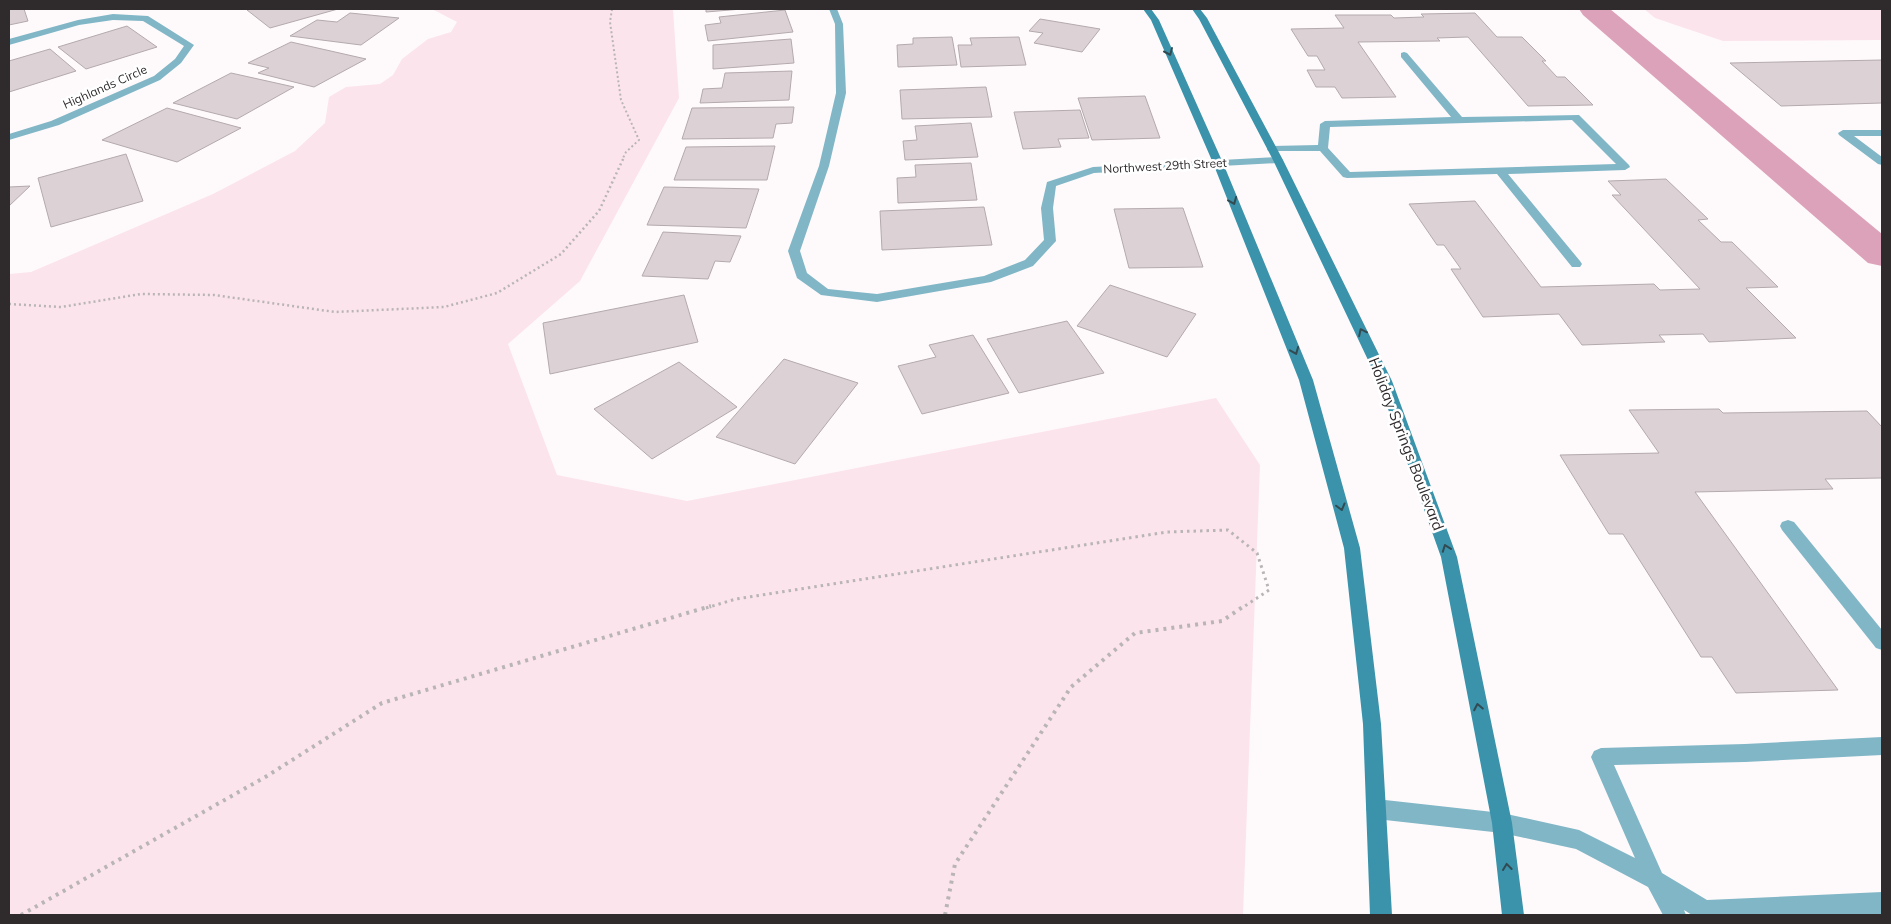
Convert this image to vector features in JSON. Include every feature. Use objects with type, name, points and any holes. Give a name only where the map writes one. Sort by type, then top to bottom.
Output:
[{"type":"street","name":"Northwest 29th Street","points":[[833,9],[839,24],[841,93],[824,166],[794,252],[801,275],[825,292],[877,298],[986,279],[1029,263],[1050,241],[1047,208],[1051,184],[1093,170],[1218,163],[1323,148]]},
{"type":"street","points":[[1146,9],[1155,20],[1218,163],[1306,380],[1352,548],[1372,724],[1381,915]]},
{"type":"street","name":"Holiday Springs Boulevard","points":[[1196,9],[1204,18],[1275,155],[1386,381],[1449,557],[1502,823],[1513,915]]},
{"type":"street","name":"Highlands Circle","points":[[9,42],[78,23],[113,17],[145,18],[189,45],[178,61],[157,78],[55,123],[9,137]]},
{"type":"street","points":[[1404,55],[1459,120]]},
{"type":"street","points":[[1575,117],[1625,167],[1347,175],[1323,148],[1325,124],[1459,120],[1575,117]]},
{"type":"street","points":[[1882,133],[1843,133],[1882,162]]},
{"type":"street","points":[[1500,171],[1576,264]]},
{"type":"street","points":[[1788,526],[1882,643]]},
{"type":"street","points":[[1675,915],[1655,880],[1601,757],[1745,753],[1882,746]]},
{"type":"street","points":[[1376,809],[1502,823],[1579,840],[1655,880],[1705,912],[1882,903]]},
{"type":"path","points":[[9,304],[61,307],[141,294],[214,295],[335,312],[444,307],[497,293],[561,254],[599,211],[626,152],[639,140],[621,100],[610,22],[612,9]]},
{"type":"path","points":[[21,915],[267,776],[382,703],[726,602],[1167,532],[1228,530],[1257,553],[1269,590],[1222,622],[1135,633],[1071,686],[955,864],[945,915]]},
{"type":"shaded area","points":[[432,9],[673,9],[679,98],[580,281],[508,344],[557,475],[687,501],[1216,398],[1260,465],[1243,915],[9,915],[9,274],[31,272],[213,194],[295,151],[325,123],[329,97],[346,87],[380,84],[393,75],[402,59],[428,39],[451,32],[457,22]]},
{"type":"shaded area","points":[[1644,9],[1882,9],[1882,40],[1723,41],[1655,18]]},
{"type":"building","points":[[9,9],[24,9],[28,21],[9,25]]},
{"type":"building","points":[[338,9],[270,28],[247,10]]},
{"type":"building","points":[[706,9],[742,9],[706,12]]},
{"type":"building","points":[[785,10],[793,32],[708,41],[705,25],[721,23],[719,17]]},
{"type":"building","points":[[350,13],[399,18],[361,45],[290,36],[317,20],[337,22]]},
{"type":"building","points":[[1475,13],[1497,37],[1522,37],[1546,61],[1542,61],[1557,77],[1565,77],[1593,105],[1528,106],[1468,37],[1437,38],[1440,41],[1358,42],[1396,97],[1342,98],[1335,87],[1316,87],[1307,70],[1325,70],[1317,56],[1308,56],[1291,29],[1344,28],[1335,15],[1391,15],[1394,18],[1424,17],[1421,14]]},
{"type":"building","points":[[1040,19],[1100,29],[1082,52],[1034,43],[1043,33],[1029,31]]},
{"type":"building","points":[[127,26],[157,47],[86,69],[58,47]]},
{"type":"building","points":[[952,37],[957,65],[898,67],[897,45],[913,44],[913,38]]},
{"type":"building","points":[[1019,37],[1026,65],[961,67],[958,45],[972,45],[970,38]]},
{"type":"building","points":[[791,39],[794,63],[713,69],[713,45]]},
{"type":"building","points":[[291,42],[366,59],[314,87],[258,73],[269,68],[248,63]]},
{"type":"building","points":[[50,49],[76,71],[9,92],[9,61]]},
{"type":"building","points":[[1882,60],[1882,103],[1781,106],[1730,63]]},
{"type":"building","points":[[792,71],[789,100],[700,103],[703,89],[722,88],[725,73]]},
{"type":"building","points":[[231,73],[294,87],[237,119],[173,103]]},
{"type":"building","points":[[986,87],[992,117],[902,119],[900,90]]},
{"type":"building","points":[[1145,96],[1160,138],[1092,140],[1078,98]]},
{"type":"building","points":[[794,107],[792,123],[776,124],[773,138],[682,139],[692,108]]},
{"type":"building","points":[[167,108],[241,128],[177,162],[102,140]]},
{"type":"building","points":[[1080,110],[1089,138],[1058,139],[1061,147],[1023,149],[1014,112]]},
{"type":"building","points":[[971,123],[978,157],[905,160],[903,141],[917,140],[915,126]]},
{"type":"building","points":[[775,146],[767,180],[674,180],[686,147]]},
{"type":"building","points":[[126,154],[143,201],[51,227],[38,178]]},
{"type":"building","points":[[971,163],[977,200],[898,203],[897,178],[916,177],[915,165]]},
{"type":"building","points":[[1666,179],[1708,219],[1698,220],[1721,242],[1732,242],[1778,287],[1746,288],[1796,338],[1709,342],[1703,334],[1659,335],[1665,342],[1582,345],[1559,314],[1483,317],[1451,269],[1461,269],[1444,245],[1437,245],[1409,204],[1475,201],[1541,287],[1654,284],[1660,290],[1700,289],[1612,195],[1621,195],[1608,181]]},
{"type":"building","points":[[30,186],[9,206],[9,187]]},
{"type":"building","points":[[664,187],[759,189],[746,228],[647,225]]},
{"type":"building","points":[[984,207],[992,245],[882,250],[880,211]]},
{"type":"building","points":[[1183,208],[1203,267],[1129,268],[1114,209]]},
{"type":"building","points":[[663,232],[741,236],[730,262],[715,261],[708,279],[642,276]]},
{"type":"building","points":[[1110,285],[1196,314],[1167,357],[1077,326]]},
{"type":"building","points":[[684,295],[698,342],[550,374],[543,323]]},
{"type":"building","points":[[1067,321],[1104,373],[1019,393],[987,339]]},
{"type":"building","points":[[973,335],[1009,393],[922,414],[898,366],[936,357],[929,345]]},
{"type":"building","points":[[784,359],[858,383],[795,464],[716,437]]},
{"type":"building","points":[[679,362],[737,407],[652,459],[594,409]]},
{"type":"building","points":[[1719,409],[1723,413],[1867,411],[1882,427],[1882,479],[1825,479],[1833,489],[1695,492],[1838,690],[1736,693],[1712,657],[1701,657],[1623,534],[1609,534],[1560,455],[1659,453],[1629,410]]},
{"type":"waterway","points":[[1593,9],[1882,254]]}]
